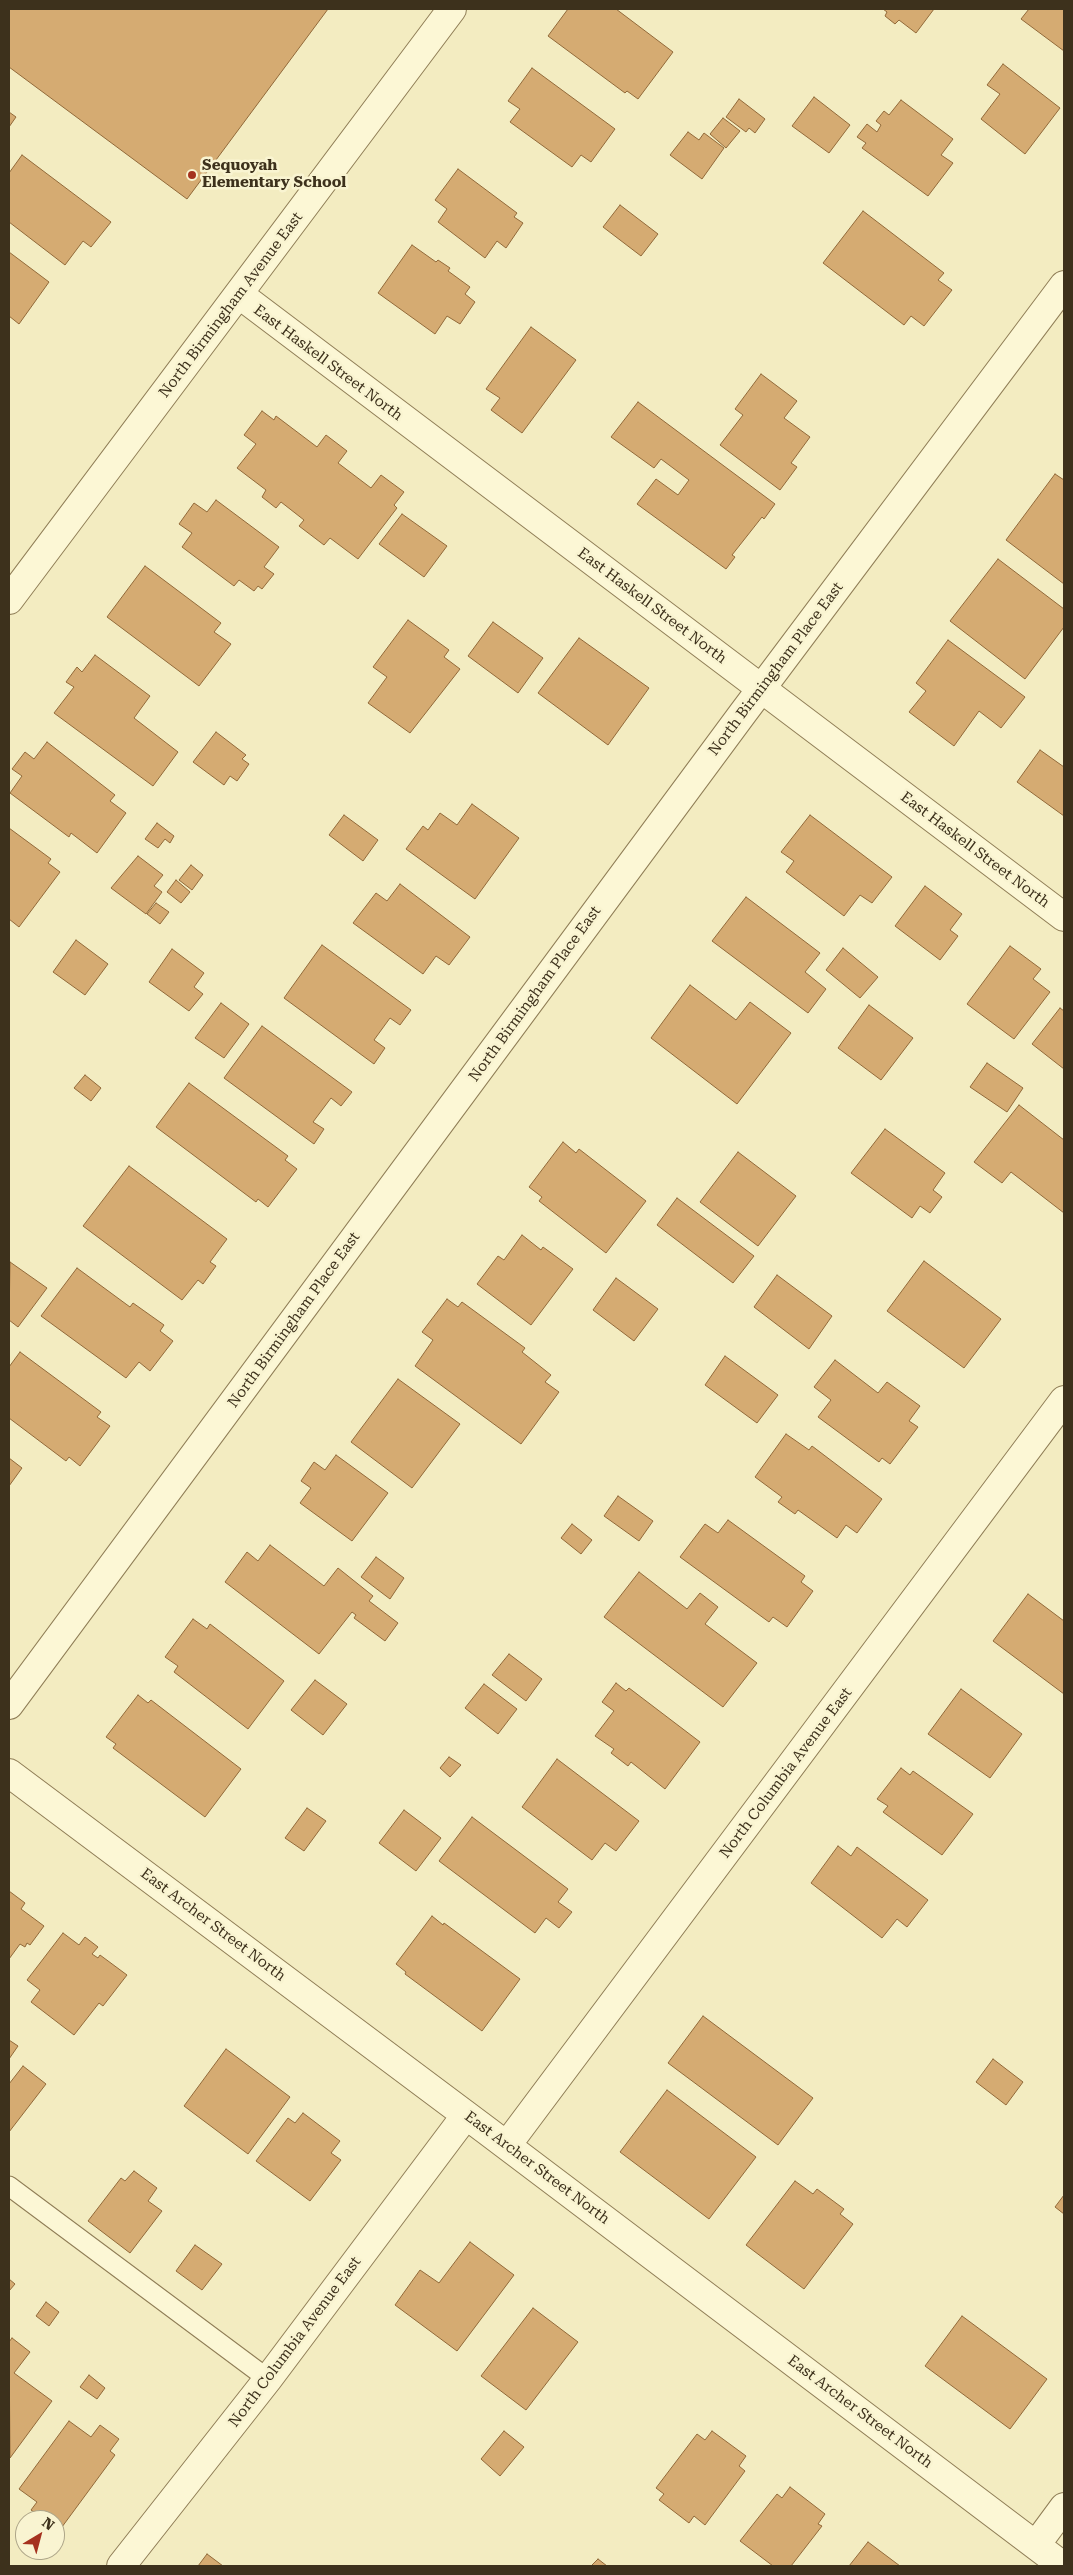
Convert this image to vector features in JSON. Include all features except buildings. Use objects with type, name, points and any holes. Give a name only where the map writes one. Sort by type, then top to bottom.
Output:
[{"type":"street","name":"North Birmingham Avenue East","points":[[9,600],[240,295],[452,9]]},
{"type":"street","name":"North Birmingham Place East","points":[[9,1705],[761,689],[1064,285]]},
{"type":"street","name":"East Haskell Street North","points":[[240,295],[1064,917]]},
{"type":"street","name":"North Columbia Avenue East","points":[[507,2146],[1064,1400]]},
{"type":"street","name":"East Archer Street North","points":[[9,1773],[1063,2566]]},
{"type":"street","name":"North Columbia Avenue East","points":[[121,2566],[268,2379],[466,2115]]},
{"type":"street","points":[[1036,2545],[1064,2507]]},
{"type":"lane","points":[[9,2186],[268,2379]]},
{"type":"place","name":"Sequoyah Elementary School","points":[[192,175]]}]
